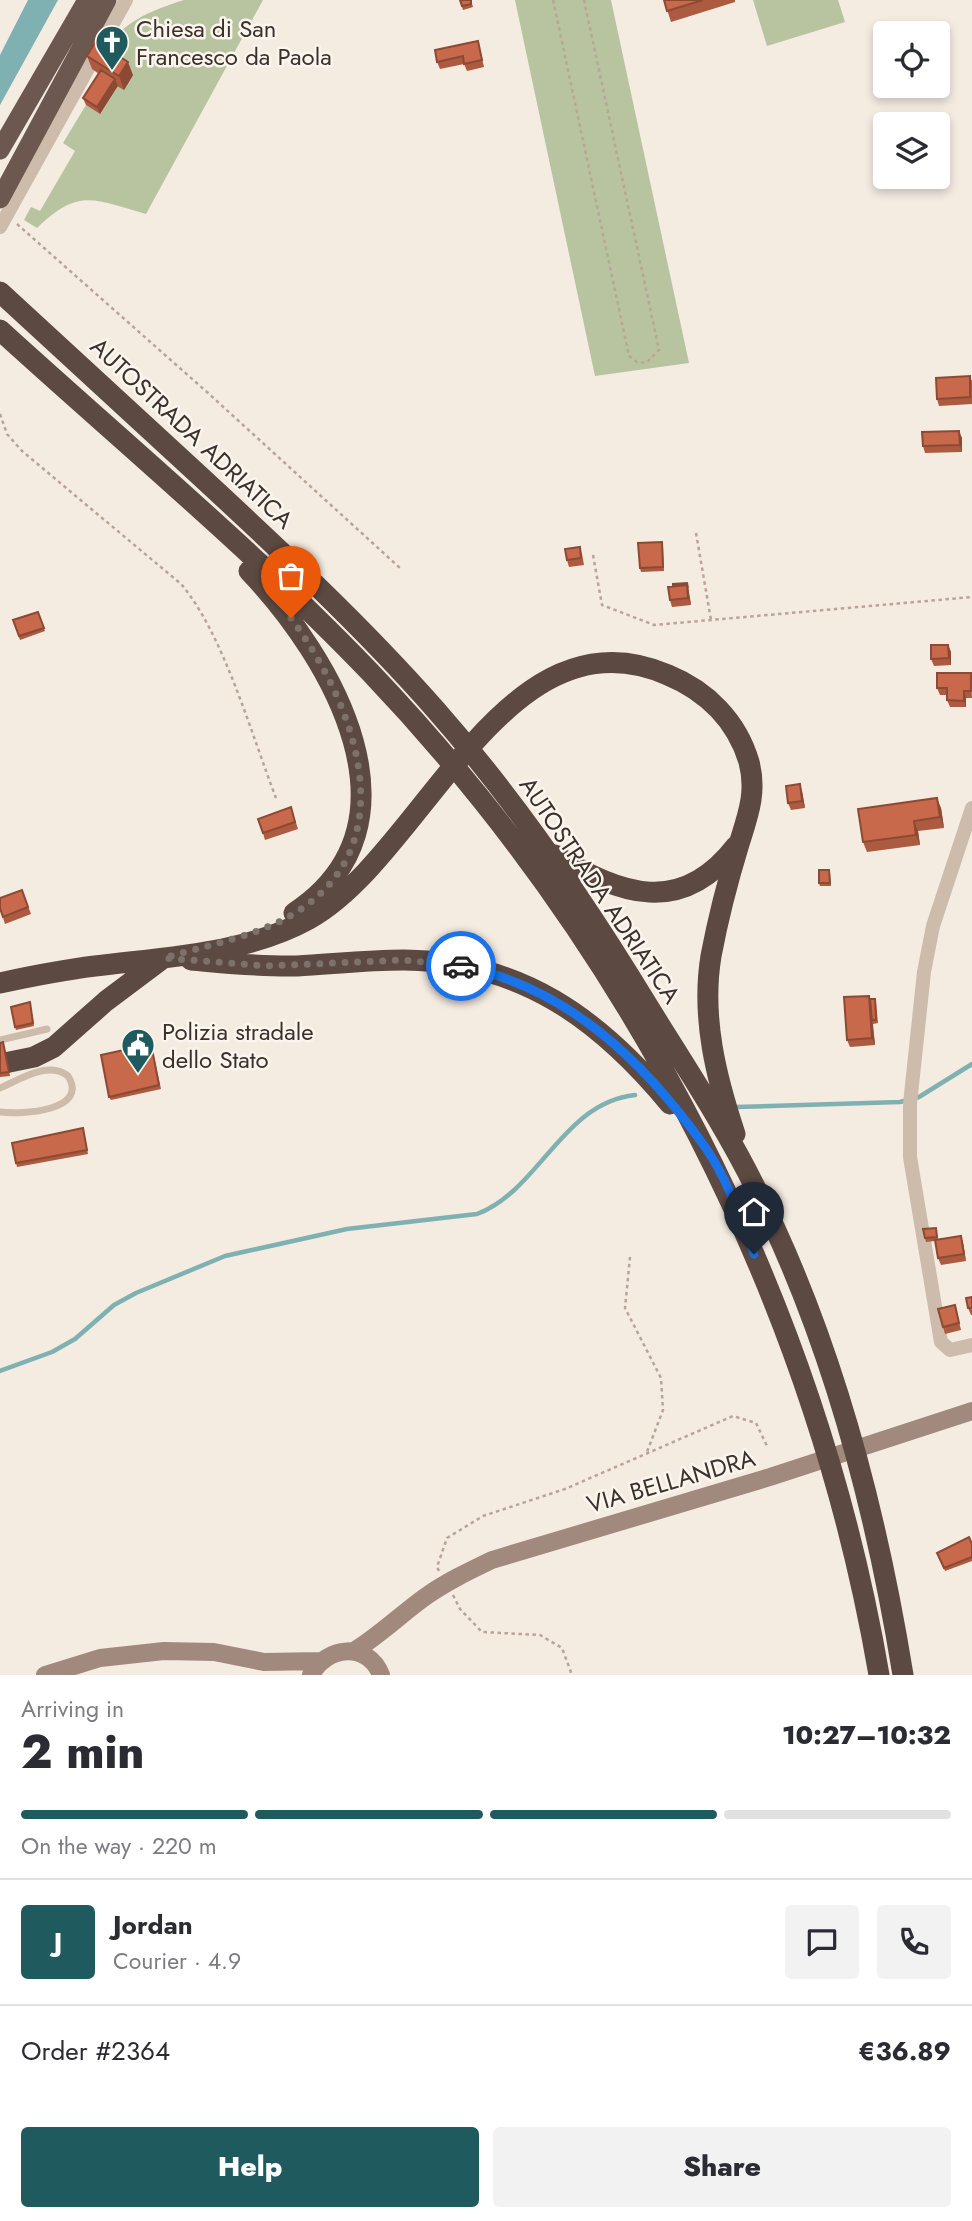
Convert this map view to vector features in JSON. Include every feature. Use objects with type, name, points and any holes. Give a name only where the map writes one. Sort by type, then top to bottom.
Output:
[{"type":"highway","points":[[0,150],[87,0]]},
{"type":"highway","points":[[2,214],[107,0]]},
{"type":"highway","name":"AUTOSTRADA ADRIATICA","points":[[5,296],[317,584],[367,634],[453,730],[548,851],[632,980],[748,1172],[792,1269],[844,1416],[878,1541],[903,1675]]},
{"type":"highway","name":"AUTOSTRADA ADRIATICA","points":[[0,330],[312,614],[372,674],[442,752],[514,844],[583,941],[642,1035],[706,1148],[748,1237],[817,1423],[854,1556],[878,1675]]},
{"type":"highway","points":[[0,1064],[34,1057],[54,1046],[106,1001],[164,958],[270,926],[313,900],[347,857],[357,827],[362,786],[358,755],[348,722],[302,633],[265,587],[139,456]]},
{"type":"highway","points":[[0,983],[71,969],[164,958],[263,937],[317,914],[361,876],[497,720],[540,684],[584,665],[632,664],[680,680],[702,694],[721,711],[738,735],[747,756],[752,799],[712,952],[708,1015],[719,1081],[748,1172]]},
{"type":"highway","points":[[548,851],[607,884],[634,892],[657,893],[694,883],[721,863],[740,842]]},
{"type":"highway","points":[[164,958],[274,966],[414,961],[463,967],[500,977],[563,1004],[604,1032],[641,1069],[706,1148]]},
{"type":"main road","name":"VIA BELLANDRA","points":[[264,1662],[315,1668],[333,1653],[354,1651],[396,1623],[422,1599],[492,1560],[771,1478],[972,1410]]},
{"type":"main road","name":"VIA BELLANDRA","points":[[380,1673],[382,1648],[396,1623]]},
{"type":"main road","points":[[46,1675],[100,1658],[164,1651],[214,1652],[264,1662],[284,1675]]},
{"type":"main road","name":"VIA BELLANDRA","points":[[354,1651],[373,1661],[380,1673]]},
{"type":"street","points":[[2,214],[126,0]]},
{"type":"street","points":[[972,808],[931,938],[924,972],[910,1098],[910,1157],[941,1342],[950,1350],[972,1345]]},
{"type":"lane","points":[[0,1040],[47,1029]]},
{"type":"lane","points":[[0,1087],[34,1073],[56,1070],[68,1076],[73,1088],[70,1099],[64,1104],[19,1113],[0,1112]]},
{"type":"path","points":[[554,0],[629,356],[637,362],[646,363],[659,350],[584,0]]},
{"type":"path","points":[[2,214],[208,393],[400,568]]},
{"type":"path","points":[[0,414],[8,434],[22,452],[181,584],[196,601],[217,646],[276,797]]},
{"type":"path","points":[[696,533],[712,620]]},
{"type":"path","points":[[593,555],[602,606],[654,625],[972,597]]},
{"type":"path","points":[[630,1257],[625,1308],[661,1378],[663,1410],[647,1452]]},
{"type":"green space","points":[[184,0],[263,0],[146,214],[88,200],[65,207],[37,228],[24,220],[31,207],[40,211],[75,151],[63,143],[86,105],[100,114],[118,86],[101,55],[109,44],[126,26],[136,20]]},
{"type":"green space","points":[[515,0],[611,0],[689,363],[595,376]]},
{"type":"green space","points":[[753,0],[838,0],[845,22],[767,46]]},
{"type":"water","points":[[28,0],[58,0],[0,105],[0,55]]},
{"type":"building","points":[[460,0],[471,0],[471,4],[462,6]]},
{"type":"building","points":[[664,0],[703,0],[667,11]]},
{"type":"building","points":[[96,41],[128,62],[119,76],[87,56]]},
{"type":"building","points":[[478,41],[482,60],[464,64],[463,56],[437,62],[435,50]]},
{"type":"building","points":[[101,70],[115,79],[97,107],[83,98]]},
{"type":"building","points":[[970,376],[970,397],[937,399],[936,378]]},
{"type":"building","points":[[959,431],[960,445],[923,446],[922,432]]},
{"type":"building","points":[[662,542],[663,567],[640,568],[638,543]]},
{"type":"building","points":[[580,547],[581,558],[567,560],[565,549]]},
{"type":"building","points":[[687,585],[688,598],[670,600],[668,587]]},
{"type":"building","points":[[38,612],[44,628],[19,636],[13,620]]},
{"type":"building","points":[[931,645],[948,645],[949,658],[931,659]]},
{"type":"building","points":[[937,673],[971,673],[971,691],[964,691],[964,701],[947,700],[947,688],[937,688]]},
{"type":"building","points":[[800,784],[802,801],[788,803],[786,786]]},
{"type":"building","points":[[937,798],[940,817],[914,821],[916,835],[863,842],[858,809]]},
{"type":"building","points":[[291,807],[295,822],[263,833],[258,819]]},
{"type":"building","points":[[819,870],[829,870],[830,883],[819,883]]},
{"type":"building","points":[[22,890],[28,907],[3,917],[0,898]]},
{"type":"building","points":[[869,996],[872,1038],[847,1040],[844,997]]},
{"type":"building","points":[[870,999],[875,999],[876,1020],[872,1020]]},
{"type":"building","points":[[30,1002],[33,1023],[15,1027],[11,1007]]},
{"type":"building","points":[[3,1042],[9,1072],[0,1073],[0,1043]]},
{"type":"building","points":[[151,1044],[159,1085],[109,1097],[101,1055]]},
{"type":"building","points":[[83,1128],[87,1150],[16,1163],[12,1143]]},
{"type":"building","points":[[936,1228],[937,1237],[925,1238],[923,1229]]},
{"type":"building","points":[[961,1236],[964,1254],[938,1258],[935,1240]]},
{"type":"building","points":[[972,1297],[972,1308],[968,1308],[966,1298]]},
{"type":"building","points":[[955,1305],[959,1323],[943,1327],[938,1309]]},
{"type":"building","points":[[969,1537],[972,1557],[944,1568],[937,1553]]},
{"type":"waterway","points":[[736,1107],[900,1102],[919,1097],[972,1064]]},
{"type":"waterway","points":[[0,1371],[52,1352],[75,1339],[114,1305],[136,1293],[225,1256],[347,1229],[477,1214],[499,1202],[518,1186],[588,1114],[610,1101],[635,1095]]},
{"type":"way so far","points":[[291,618],[317,657],[356,746],[360,764],[362,806],[353,842],[347,857],[328,885],[294,914],[262,929],[164,958],[266,966],[403,960],[461,966]]},
{"type":"place","name":"Chiesa di San Francesco da Paola","points":[[112,72]]},
{"type":"place","name":"Polizia stradale dello Stato","points":[[138,1075]]},
{"type":"route","points":[[461,966],[535,990],[580,1014],[604,1032],[641,1069],[706,1148],[754,1254]]}]
